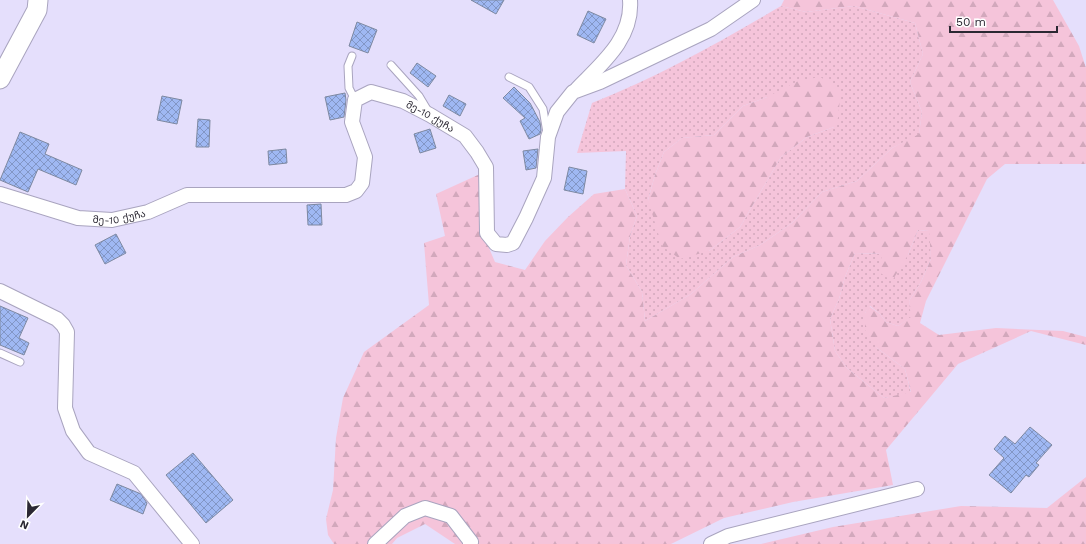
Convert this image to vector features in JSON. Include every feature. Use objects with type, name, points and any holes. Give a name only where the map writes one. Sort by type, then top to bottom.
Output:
[{"type":"street","points":[[0,79],[37,10],[38,0]]},
{"type":"street","name":"მე-10 ქუჩა","points":[[0,194],[78,218],[112,220],[148,212],[187,195],[346,195],[356,191],[362,183],[365,157],[352,122],[356,100],[371,92],[404,101],[465,136],[486,167],[487,233],[496,244],[507,245],[513,243],[544,178],[548,137],[557,112],[573,92],[610,55],[624,36],[630,9],[630,0]]},
{"type":"street","points":[[573,92],[600,82],[711,29],[753,0]]},
{"type":"street","points":[[0,291],[57,319],[63,325],[67,332],[65,408],[73,431],[89,453],[134,473],[192,544]]},
{"type":"street","points":[[711,544],[728,536],[917,490]]},
{"type":"street","points":[[375,544],[405,516],[425,508],[451,516],[471,542],[470,544]]},
{"type":"lane","points":[[352,56],[348,66],[349,88],[356,100]]},
{"type":"lane","points":[[391,65],[419,96],[430,115]]},
{"type":"lane","points":[[509,77],[529,87],[543,109],[548,137]]},
{"type":"lane","points":[[0,353],[20,362]]},
{"type":"green space","points":[[784,0],[1053,0],[1079,46],[1086,68],[1086,164],[1005,164],[987,179],[926,301],[920,323],[939,335],[996,328],[1063,331],[1086,337],[1086,345],[1031,331],[958,364],[886,450],[893,485],[793,502],[724,518],[671,544],[455,544],[425,524],[397,538],[392,544],[334,544],[328,535],[326,519],[333,490],[336,438],[343,398],[364,352],[429,305],[424,243],[445,236],[436,194],[480,174],[486,241],[495,262],[525,270],[545,241],[568,217],[594,194],[625,189],[637,216],[630,236],[626,265],[642,292],[645,321],[691,294],[733,257],[760,245],[792,223],[822,192],[857,181],[892,148],[919,134],[922,112],[910,82],[923,54],[915,23],[854,6],[806,12],[781,6]],"holes":[[[918,230],[929,231],[931,259],[921,282],[909,301],[911,317],[898,326],[886,322],[880,314],[869,306],[865,313],[865,330],[877,348],[905,369],[911,392],[884,398],[847,368],[835,351],[830,319],[839,299],[845,277],[855,253],[882,254],[879,272],[892,281],[908,255]]]},
{"type":"green space","points":[[781,6],[806,12],[854,6],[915,23],[923,54],[910,82],[922,112],[919,135],[892,148],[857,181],[822,192],[792,223],[760,245],[733,257],[691,294],[645,321],[642,292],[626,265],[630,236],[637,216],[625,189],[626,151],[577,153],[592,103],[641,82],[712,46]],"holes":[[[767,97],[834,127],[807,137],[781,157],[740,227],[709,251],[648,200],[655,175],[664,152],[682,138],[714,135],[743,106]]]},
{"type":"green space","points":[[820,77],[841,89],[838,118],[834,127],[807,137],[781,157],[740,227],[709,251],[680,259],[662,246],[648,200],[655,175],[664,152],[682,138],[714,135],[743,106],[767,97],[798,81]]},
{"type":"green space","points":[[918,230],[930,231],[931,259],[921,282],[909,301],[912,317],[898,326],[886,322],[880,314],[870,306],[865,313],[877,348],[905,369],[911,393],[884,398],[847,368],[835,351],[830,319],[839,299],[845,277],[855,253],[908,255]]},
{"type":"green space","points":[[1086,477],[1086,544],[761,544],[833,527],[961,506],[1047,508]]},
{"type":"building","points":[[471,0],[504,0],[496,14]]},
{"type":"building","points":[[588,11],[606,19],[594,43],[577,35]]},
{"type":"building","points":[[357,22],[377,30],[368,53],[349,46]]},
{"type":"building","points":[[417,63],[436,76],[428,87],[410,73]]},
{"type":"building","points":[[514,87],[530,103],[540,122],[540,134],[529,139],[520,121],[525,118],[503,98]]},
{"type":"building","points":[[345,93],[346,100],[344,117],[330,120],[325,97]]},
{"type":"building","points":[[449,95],[466,104],[460,116],[443,106]]},
{"type":"building","points":[[162,96],[182,100],[177,124],[157,120]]},
{"type":"building","points":[[198,119],[210,120],[209,147],[196,147]]},
{"type":"building","points":[[430,129],[436,148],[420,153],[414,134]]},
{"type":"building","points":[[20,132],[49,144],[45,154],[82,170],[76,185],[38,169],[28,192],[0,180]]},
{"type":"building","points":[[286,149],[287,163],[269,165],[268,151]]},
{"type":"building","points":[[538,149],[536,168],[526,170],[523,151]]},
{"type":"building","points":[[569,167],[587,171],[583,194],[564,190]]},
{"type":"building","points":[[321,204],[322,225],[308,225],[307,205]]},
{"type":"building","points":[[116,234],[126,253],[105,264],[95,245]]},
{"type":"building","points":[[0,306],[28,318],[19,338],[29,343],[24,355],[0,345]]},
{"type":"building","points":[[1030,427],[1052,445],[1036,463],[1039,465],[1029,477],[1026,475],[1011,493],[989,475],[1004,458],[994,449],[1005,436],[1015,444]]},
{"type":"building","points":[[193,453],[233,500],[206,523],[166,475]]},
{"type":"building","points":[[117,484],[141,494],[147,503],[143,514],[110,500]]}]
